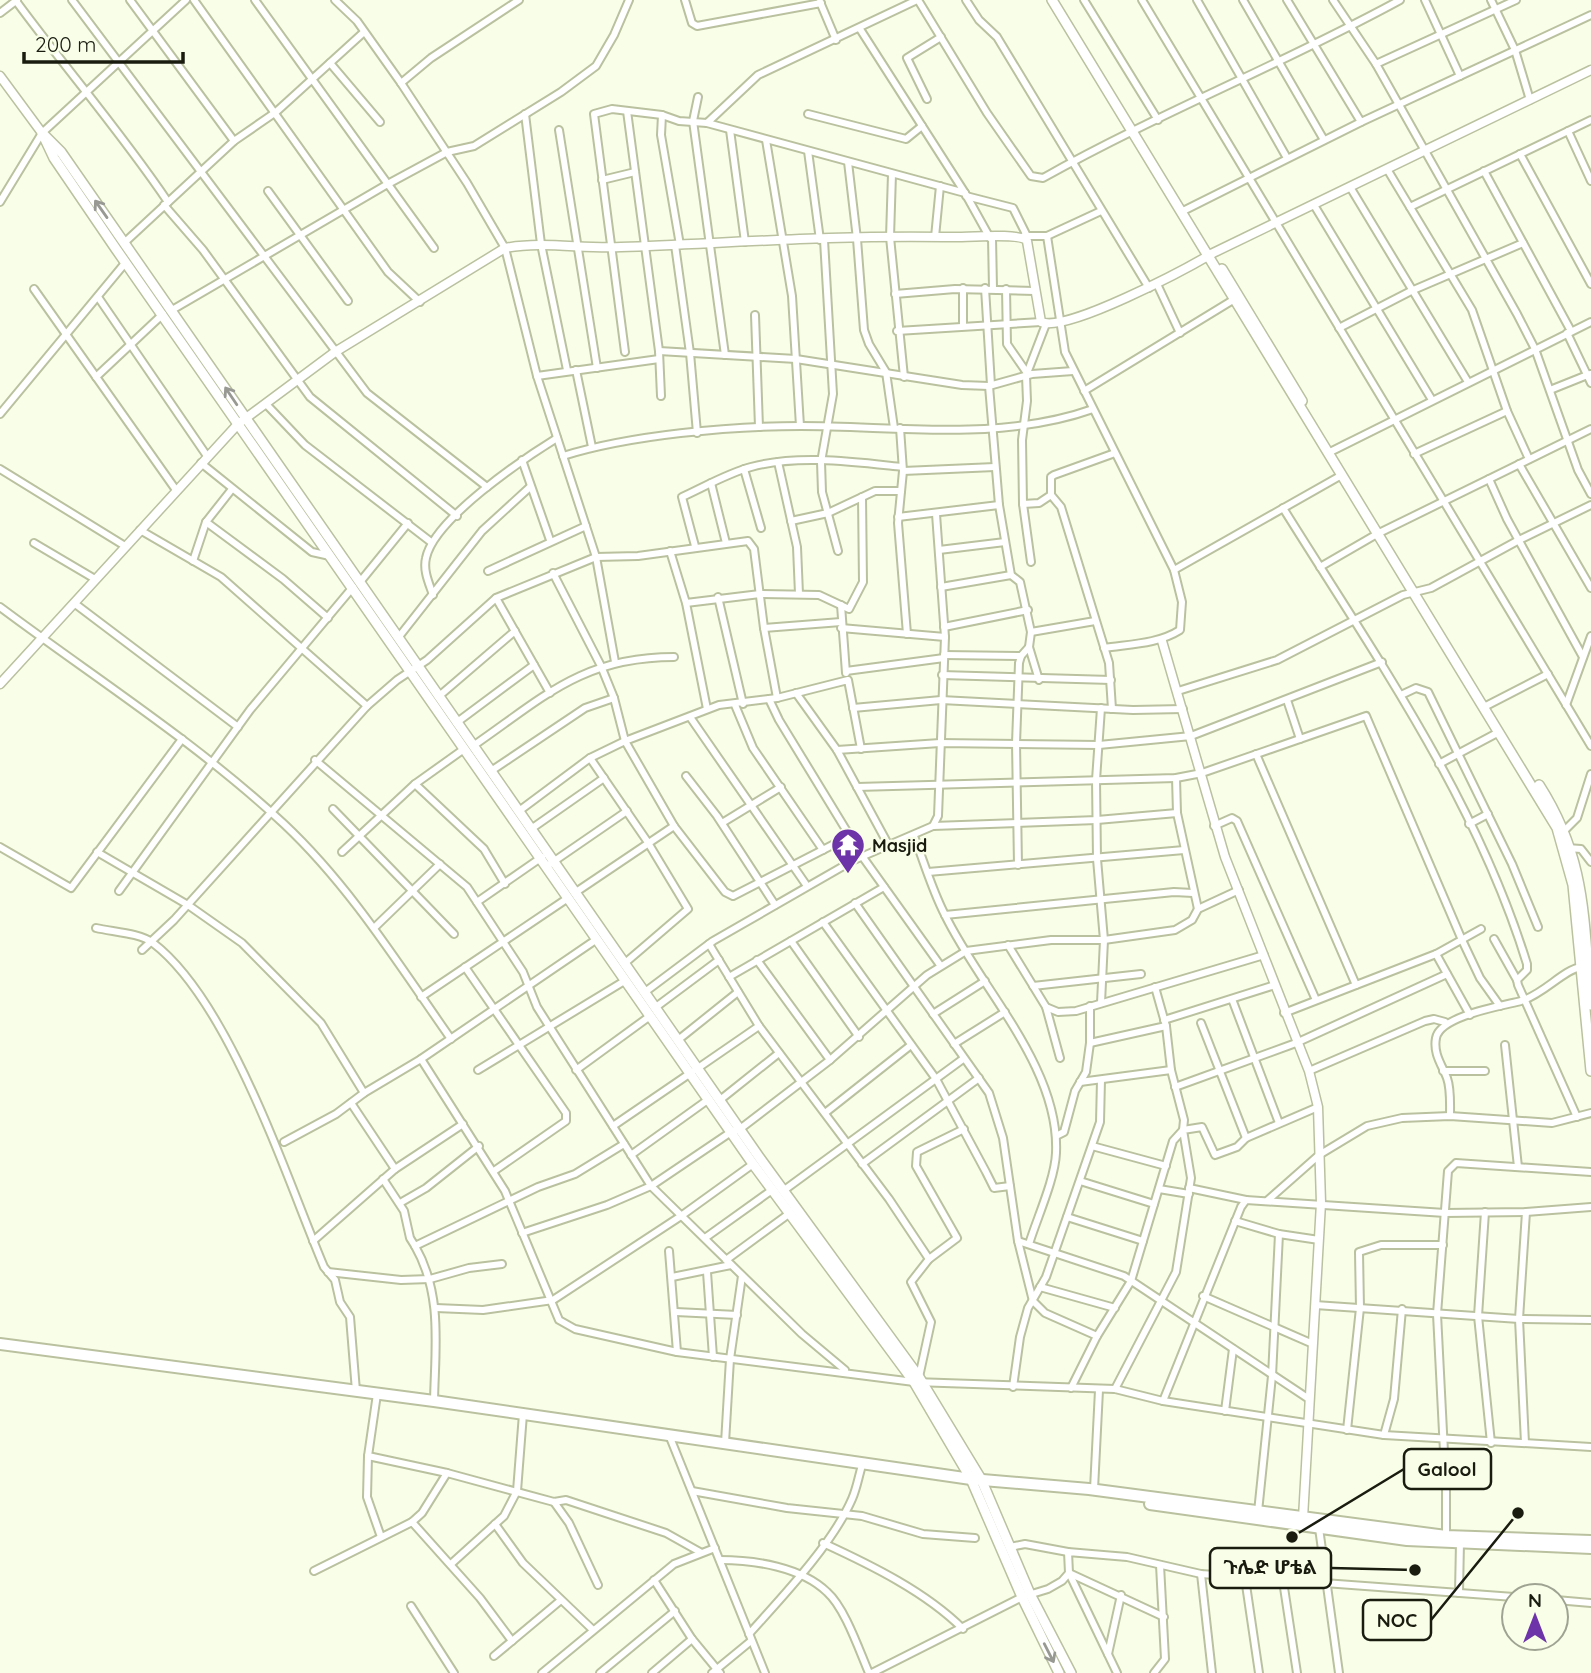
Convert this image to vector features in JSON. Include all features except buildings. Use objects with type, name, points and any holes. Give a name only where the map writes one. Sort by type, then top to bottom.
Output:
[{"type":"highway","points":[[0,1344],[434,1401],[976,1479],[1094,1489],[1446,1539]]},
{"type":"highway","points":[[1051,1487],[1089,1495],[1319,1528],[1591,1549]]},
{"type":"highway","points":[[1460,1540],[1591,1541]]},
{"type":"main road","points":[[1052,0],[1332,451],[1563,833],[1580,885],[1591,1004]]},
{"type":"main road","points":[[1058,0],[1135,132]]},
{"type":"main road","points":[[42,133],[61,152],[124,243],[167,312],[468,747],[572,895],[625,963],[645,992],[653,1012],[736,1131],[919,1381],[976,1479],[1010,1547],[1026,1596]]},
{"type":"main road","points":[[42,133],[54,158],[126,262],[167,312]]},
{"type":"main road","points":[[1210,255],[1233,300],[1340,476],[1379,532]]},
{"type":"main road","points":[[242,421],[332,557],[398,638],[414,668],[456,723],[468,747],[491,771],[519,811],[547,860]]},
{"type":"main road","points":[[1486,706],[1499,732],[1563,833]]},
{"type":"main road","points":[[1568,848],[1588,1014],[1591,1071]]},
{"type":"main road","points":[[572,895],[597,939],[626,979],[678,1040],[695,1070]]},
{"type":"main road","points":[[736,1131],[753,1164],[778,1190],[790,1213],[919,1381]]},
{"type":"main road","points":[[976,1479],[1026,1596],[1069,1672]]},
{"type":"street","points":[[0,13],[17,0],[85,93],[127,141],[166,204],[203,250],[310,397],[457,516]]},
{"type":"street","points":[[72,0],[368,393],[487,487]]},
{"type":"street","points":[[130,0],[234,141]]},
{"type":"street","points":[[0,202],[42,133],[186,0]]},
{"type":"street","points":[[194,0],[388,272],[420,302]]},
{"type":"street","points":[[256,0],[386,185],[434,248]]},
{"type":"street","points":[[335,0],[364,32],[401,83],[447,152],[505,248],[537,376],[596,556],[615,662]]},
{"type":"street","points":[[401,83],[431,58],[519,0]]},
{"type":"street","points":[[96,377],[167,312],[221,278],[447,152],[474,146],[596,66],[614,35],[629,0]]},
{"type":"street","points":[[685,0],[692,23],[697,26],[820,1],[836,40]]},
{"type":"street","points":[[707,123],[758,75],[917,0],[987,113],[1031,176],[1042,178],[1201,97],[1315,45],[1400,0]]},
{"type":"street","points":[[966,0],[979,20],[997,37],[1101,211],[1153,286],[1180,333]]},
{"type":"street","points":[[1084,0],[1158,120]]},
{"type":"street","points":[[1142,0],[1591,746]]},
{"type":"street","points":[[1197,0],[1244,77],[1287,158]]},
{"type":"street","points":[[1243,0],[1324,140]]},
{"type":"street","points":[[1287,0],[1361,122]]},
{"type":"street","points":[[1332,0],[1376,64],[1535,349],[1578,471],[1591,494]]},
{"type":"street","points":[[1425,0],[1460,76]]},
{"type":"street","points":[[1491,0],[1514,50],[1530,100]]},
{"type":"street","points":[[1376,64],[1516,0]]},
{"type":"street","points":[[1184,210],[1361,122],[1591,15]]},
{"type":"street","points":[[860,29],[966,194],[991,238],[986,324],[999,505],[1011,575],[1020,582],[1028,610],[1031,632],[1029,647],[1039,680]]},
{"type":"street","points":[[124,243],[234,141],[276,112],[364,32]]},
{"type":"street","points":[[927,99],[907,58],[941,37]]},
{"type":"street","points":[[330,63],[380,122]]},
{"type":"street","points":[[897,331],[963,325],[1060,323],[1153,286],[1210,255],[1591,70]]},
{"type":"street","points":[[0,76],[42,133]]},
{"type":"street","points":[[698,97],[693,121],[725,355]]},
{"type":"street","points":[[625,352],[594,114],[612,109],[662,115],[679,121],[707,123],[1013,208],[1026,236],[1034,290],[1043,323],[1026,375],[1027,401],[1023,427],[1023,504],[1031,562]]},
{"type":"street","points":[[627,111],[659,355],[661,396]]},
{"type":"street","points":[[525,114],[541,244],[567,370]]},
{"type":"street","points":[[808,114],[905,139],[922,126]]},
{"type":"street","points":[[662,115],[661,135],[677,245],[697,433]]},
{"type":"street","points":[[1410,206],[1591,120]]},
{"type":"street","points":[[559,130],[575,246],[597,368]]},
{"type":"street","points":[[730,130],[745,242]]},
{"type":"street","points":[[1568,131],[1591,181]]},
{"type":"street","points":[[766,140],[792,296],[800,426]]},
{"type":"street","points":[[808,152],[822,240],[833,367],[829,426],[821,462],[822,492],[838,551]]},
{"type":"street","points":[[1520,154],[1591,284]]},
{"type":"street","points":[[848,162],[858,239],[864,330],[886,372],[897,428],[902,469],[898,517],[907,634]]},
{"type":"street","points":[[1387,169],[1472,310],[1507,411],[1529,459]]},
{"type":"street","points":[[1484,171],[1569,332],[1591,383]]},
{"type":"street","points":[[602,180],[635,172]]},
{"type":"street","points":[[892,174],[890,237],[897,331],[904,377]]},
{"type":"street","points":[[935,237],[940,186]]},
{"type":"street","points":[[1350,187],[1468,382]]},
{"type":"street","points":[[268,191],[348,301]]},
{"type":"street","points":[[1314,205],[1432,400]]},
{"type":"street","points":[[0,684],[242,421],[335,352],[505,248],[541,244],[611,248],[890,237],[1046,236],[1101,211]]},
{"type":"street","points":[[1046,236],[1060,330],[1073,371],[1174,570],[1182,602],[1180,630],[1162,641],[1104,648]]},
{"type":"street","points":[[1339,328],[1411,290],[1523,243]]},
{"type":"street","points":[[0,414],[126,262]]},
{"type":"street","points":[[895,293],[963,288],[1034,290]]},
{"type":"street","points":[[963,288],[963,325]]},
{"type":"street","points":[[34,289],[176,490]]},
{"type":"street","points":[[1006,289],[1007,344],[1026,375]]},
{"type":"street","points":[[97,298],[204,460],[232,489],[312,552],[332,557]]},
{"type":"street","points":[[1084,391],[1233,300]]},
{"type":"street","points":[[755,315],[759,427]]},
{"type":"street","points":[[1332,451],[1591,322]]},
{"type":"street","points":[[537,376],[597,368],[659,355],[690,353],[796,359],[904,377],[990,385],[1026,375],[1073,371]]},
{"type":"street","points":[[576,370],[592,447]]},
{"type":"street","points":[[1550,390],[1589,374]]},
{"type":"street","points":[[266,404],[305,445],[432,542]]},
{"type":"street","points":[[563,456],[592,447],[759,427],[1023,427],[1093,409]]},
{"type":"street","points":[[1414,454],[1507,411]]},
{"type":"street","points":[[1320,567],[1379,532],[1591,429]]},
{"type":"street","points":[[433,595],[425,571],[432,542],[487,487],[557,438]]},
{"type":"street","points":[[1112,709],[1111,680],[1104,648],[1061,507],[1051,495],[1051,477],[1115,453]]},
{"type":"street","points":[[522,460],[550,540]]},
{"type":"street","points":[[695,546],[682,497],[744,469],[778,462],[821,462],[902,469],[995,467]]},
{"type":"street","points":[[778,462],[797,547],[799,594]]},
{"type":"street","points":[[1519,464],[1591,587]]},
{"type":"street","points":[[0,469],[125,546]]},
{"type":"street","points":[[744,469],[761,528]]},
{"type":"street","points":[[1174,570],[1340,476]]},
{"type":"street","points":[[1489,479],[1583,657]]},
{"type":"street","points":[[712,483],[726,543]]},
{"type":"street","points":[[398,638],[482,531],[530,487]]},
{"type":"street","points":[[193,561],[206,522],[232,489]]},
{"type":"street","points":[[791,521],[828,513],[875,491],[901,491]]},
{"type":"street","points":[[1023,504],[1039,503],[1051,495]]},
{"type":"street","points":[[685,603],[718,597],[799,594],[819,595],[849,608],[863,582],[862,497]]},
{"type":"street","points":[[898,517],[999,505]]},
{"type":"street","points":[[1178,691],[1277,660],[1417,592],[1431,588],[1553,522],[1591,505]]},
{"type":"street","points":[[1283,508],[1382,662],[1494,872],[1527,964],[1527,970],[1517,980]]},
{"type":"street","points":[[933,826],[938,816],[945,637],[936,514]]},
{"type":"street","points":[[206,522],[283,579],[328,618]]},
{"type":"street","points":[[119,891],[238,727],[408,523]]},
{"type":"street","points":[[488,571],[550,540],[586,526]]},
{"type":"street","points":[[140,530],[221,577],[367,706]]},
{"type":"street","points":[[142,950],[188,905],[367,706],[427,660],[496,598],[553,573],[596,556],[638,556],[695,546],[748,541],[754,548],[764,628],[777,698]]},
{"type":"street","points":[[939,551],[1005,542]]},
{"type":"street","points":[[34,543],[95,579]]},
{"type":"street","points":[[670,551],[685,603],[707,709]]},
{"type":"street","points":[[553,573],[601,666],[614,698],[625,741],[674,826],[728,895],[733,896],[850,836]]},
{"type":"street","points":[[941,587],[1011,575]]},
{"type":"street","points":[[718,597],[739,705],[753,747],[823,850]]},
{"type":"street","points":[[496,598],[550,693]]},
{"type":"street","points":[[74,603],[238,727]]},
{"type":"street","points":[[841,605],[845,671],[861,749]]},
{"type":"street","points":[[0,607],[182,740],[271,813],[374,928],[451,1039]]},
{"type":"street","points":[[944,627],[1028,610]]},
{"type":"street","points":[[1031,632],[1095,621]]},
{"type":"street","points":[[764,628],[841,625],[945,637]]},
{"type":"street","points":[[438,697],[515,631]]},
{"type":"street","points":[[1566,705],[1591,636]]},
{"type":"street","points":[[1162,641],[1202,773],[1214,826],[1308,1071],[1318,1107],[1321,1203],[1303,1518]]},
{"type":"street","points":[[1018,865],[1018,679],[1021,656],[1029,647]]},
{"type":"street","points":[[845,671],[944,656],[1021,656]]},
{"type":"street","points":[[342,852],[415,784],[580,674],[615,662],[674,657]]},
{"type":"street","points":[[837,750],[940,743],[1099,745],[1191,736],[1382,662]]},
{"type":"street","points":[[456,723],[534,665]]},
{"type":"street","points":[[1486,706],[1548,674]]},
{"type":"street","points":[[942,676],[1111,680]]},
{"type":"street","points":[[519,811],[590,758],[625,741],[707,709],[777,698],[848,680]]},
{"type":"street","points":[[1401,695],[1416,688],[1428,692],[1460,754],[1538,927]]},
{"type":"street","points":[[796,693],[837,750],[889,846]]},
{"type":"street","points":[[491,771],[585,708],[614,698]]},
{"type":"street","points":[[769,699],[862,856],[940,965]]},
{"type":"street","points":[[853,708],[941,700],[1112,709],[1183,709]]},
{"type":"street","points":[[1287,700],[1300,739]]},
{"type":"street","points":[[1101,708],[1096,780],[1097,859],[1104,940],[1101,1003]]},
{"type":"street","points":[[690,717],[807,886]]},
{"type":"street","points":[[857,787],[1176,778],[1202,773],[1359,717],[1369,718],[1462,940],[1480,978],[1500,1006]]},
{"type":"street","points":[[1438,764],[1499,732]]},
{"type":"street","points":[[0,847],[71,888],[182,740]]},
{"type":"street","points":[[1256,754],[1356,985]]},
{"type":"street","points":[[590,758],[647,841],[688,909],[625,963]]},
{"type":"street","points":[[316,760],[467,887],[529,985],[537,1007],[651,1185],[802,1334],[847,1372]]},
{"type":"street","points":[[1563,833],[1577,818],[1591,775]]},
{"type":"street","points":[[686,776],[722,823],[775,905]]},
{"type":"street","points":[[531,829],[604,778]]},
{"type":"street","points":[[1176,778],[1177,813],[1198,909]]},
{"type":"street","points":[[415,784],[484,849],[505,884]]},
{"type":"street","points":[[722,823],[781,788]]},
{"type":"street","points":[[332,809],[454,934]]},
{"type":"street","points":[[477,902],[627,811]]},
{"type":"street","points":[[645,992],[709,944],[807,886],[862,856],[933,826],[1097,820],[1177,813]]},
{"type":"street","points":[[1469,824],[1488,814]]},
{"type":"street","points":[[1214,826],[1232,818],[1237,821],[1317,1000]]},
{"type":"street","points":[[421,997],[647,841],[674,826]]},
{"type":"street","points":[[914,836],[945,915],[1020,1035],[1043,1088],[1056,1136],[1056,1156],[1029,1244]]},
{"type":"street","points":[[1568,848],[1581,849],[1591,862]]},
{"type":"street","points":[[928,872],[1184,850]]},
{"type":"street","points":[[97,852],[188,905],[242,943],[321,1023],[364,1093]]},
{"type":"street","points":[[374,928],[440,864]]},
{"type":"street","points":[[729,977],[884,887]]},
{"type":"street","points":[[522,1233],[607,1205],[651,1185],[736,1131],[802,1083],[940,965],[966,951],[1051,940],[1104,940],[1174,930],[1192,920],[1198,909],[1239,890]]},
{"type":"street","points":[[945,915],[1174,892],[1193,893]]},
{"type":"street","points":[[855,904],[989,1093],[1003,1139],[1018,1241],[1032,1301],[1045,1313],[1097,1336]]},
{"type":"street","points":[[822,922],[936,1079],[964,1129],[990,1185],[994,1188],[1010,1186]]},
{"type":"street","points":[[96,928],[151,942],[177,967],[225,1035],[313,1241],[328,1272],[335,1280],[340,1301],[350,1317],[356,1391]]},
{"type":"street","points":[[1284,1013],[1436,954],[1481,929]]},
{"type":"street","points":[[284,1142],[336,1114],[364,1093],[421,1059],[597,939]]},
{"type":"street","points":[[1494,939],[1517,980],[1577,1116]]},
{"type":"street","points":[[791,941],[859,1037]]},
{"type":"street","points":[[709,944],[759,1026],[929,1259]]},
{"type":"street","points":[[1008,945],[1046,1007],[1060,1058]]},
{"type":"street","points":[[1436,954],[1470,1015]]},
{"type":"street","points":[[1046,1007],[1058,1012],[1090,1006],[1264,955]]},
{"type":"street","points":[[576,1070],[719,960]]},
{"type":"street","points":[[757,960],[830,1060]]},
{"type":"street","points":[[465,967],[566,1113],[566,1121],[494,1171]]},
{"type":"street","points":[[1308,1071],[1425,1021],[1434,1019],[1445,1023],[1524,1000],[1546,991],[1572,969],[1581,967]]},
{"type":"street","points":[[1033,986],[1140,974]]},
{"type":"street","points":[[1175,1087],[1296,1043],[1447,974]]},
{"type":"street","points":[[478,1070],[626,979]]},
{"type":"street","points":[[933,1014],[985,981]]},
{"type":"street","points":[[1090,1043],[1165,1023],[1275,985]]},
{"type":"street","points":[[1115,1389],[1163,1302],[1180,1258],[1189,1191],[1190,1161],[1183,1130],[1184,1120],[1171,1070],[1165,1023],[1155,987]]},
{"type":"street","points":[[678,1040],[738,992]]},
{"type":"street","points":[[1232,999],[1279,1123]]},
{"type":"street","points":[[1056,1136],[1064,1132],[1080,1082],[1086,1072],[1090,1043],[1090,1006]]},
{"type":"street","points":[[954,1044],[1005,1012]]},
{"type":"street","points":[[1201,1023],[1246,1138]]},
{"type":"street","points":[[1445,1023],[1436,1037],[1437,1061],[1448,1080],[1450,1116]]},
{"type":"street","points":[[613,1126],[759,1026]]},
{"type":"street","points":[[825,1114],[911,1045]]},
{"type":"street","points":[[1505,1045],[1518,1167]]},
{"type":"street","points":[[631,1156],[779,1053]]},
{"type":"street","points":[[421,1059],[479,1146],[511,1202],[559,1320],[575,1329],[677,1352],[919,1381],[1013,1387],[1115,1389],[1163,1401],[1384,1435],[1444,1441],[1591,1447]]},
{"type":"street","points":[[705,1238],[848,1146],[963,1059]]},
{"type":"street","points":[[1080,1082],[1171,1070]]},
{"type":"street","points":[[1443,1071],[1485,1071]]},
{"type":"street","points":[[862,1164],[948,1098],[979,1078]]},
{"type":"street","points":[[1013,1387],[1020,1337],[1032,1301],[1055,1253],[1101,1122],[1101,1080]]},
{"type":"street","points":[[351,1103],[395,1169]]},
{"type":"street","points":[[1072,1388],[1097,1336],[1131,1281],[1173,1142],[1183,1130],[1202,1127],[1215,1155],[1237,1147],[1246,1138],[1318,1107]]},
{"type":"street","points":[[1268,1200],[1319,1155],[1367,1126],[1402,1118],[1450,1116],[1512,1118],[1552,1124],[1591,1113]]},
{"type":"street","points":[[313,1241],[395,1169],[463,1124]]},
{"type":"street","points":[[919,1381],[931,1322],[911,1283],[929,1259],[957,1238],[916,1166],[917,1152],[964,1129]]},
{"type":"street","points":[[415,1247],[538,1187],[575,1174],[624,1144]]},
{"type":"street","points":[[400,1203],[426,1188],[479,1146]]},
{"type":"street","points":[[1092,1146],[1166,1166]]},
{"type":"street","points":[[436,1308],[483,1310],[553,1300],[681,1216],[753,1164]]},
{"type":"street","points":[[1446,1539],[1437,1314],[1451,1166],[1456,1164],[1591,1172]]},
{"type":"street","points":[[383,1179],[400,1203],[415,1247],[430,1279],[436,1308],[434,1401]]},
{"type":"street","points":[[1080,1181],[1154,1204]]},
{"type":"street","points":[[1159,1189],[1246,1200],[1445,1213],[1526,1212],[1591,1207]]},
{"type":"street","points":[[1163,1401],[1203,1296],[1246,1200]]},
{"type":"street","points":[[1485,1212],[1478,1316],[1491,1443]]},
{"type":"street","points":[[1525,1443],[1518,1319],[1526,1212]]},
{"type":"street","points":[[672,1277],[707,1272],[728,1262],[790,1213]]},
{"type":"street","points":[[1067,1217],[1143,1241]]},
{"type":"street","points":[[1235,1222],[1279,1234],[1319,1240]]},
{"type":"street","points":[[1258,1512],[1272,1376],[1279,1234]]},
{"type":"street","points":[[1018,1241],[1131,1281],[1309,1399]]},
{"type":"street","points":[[1348,1430],[1360,1308],[1359,1252],[1381,1245],[1443,1245]]},
{"type":"street","points":[[669,1251],[676,1312],[677,1352]]},
{"type":"street","points":[[328,1272],[401,1280],[430,1279],[469,1268],[502,1264]]},
{"type":"street","points":[[707,1272],[713,1357]]},
{"type":"street","points":[[725,1443],[730,1359],[742,1276]]},
{"type":"street","points":[[1041,1287],[1115,1307]]},
{"type":"street","points":[[1203,1296],[1313,1344]]},
{"type":"street","points":[[1315,1305],[1518,1319],[1591,1320]]},
{"type":"street","points":[[1384,1435],[1394,1399],[1402,1309]]},
{"type":"street","points":[[676,1312],[737,1315]]},
{"type":"street","points":[[1225,1411],[1233,1349]]},
{"type":"street","points":[[1094,1489],[1099,1390]]},
{"type":"street","points":[[377,1394],[368,1456],[368,1497],[381,1537]]},
{"type":"street","points":[[451,1564],[504,1516],[517,1491],[523,1414]]},
{"type":"street","points":[[669,1435],[765,1673]]},
{"type":"street","points":[[368,1456],[447,1473],[554,1502],[566,1500],[666,1533],[700,1552]]},
{"type":"street","points":[[654,1580],[716,1671],[750,1637],[801,1576],[844,1515],[853,1497],[863,1462]]},
{"type":"street","points":[[314,1571],[412,1522],[422,1513],[447,1473]]},
{"type":"street","points":[[692,1490],[862,1516],[923,1534],[975,1538]]},
{"type":"street","points":[[554,1502],[569,1523],[598,1585]]},
{"type":"street","points":[[412,1522],[451,1564],[512,1641]]},
{"type":"street","points":[[495,1524],[523,1563],[593,1630]]},
{"type":"street","points":[[1319,1528],[1337,1673]]},
{"type":"street","points":[[1459,1593],[1460,1540]]},
{"type":"street","points":[[823,1543],[857,1559],[946,1612],[963,1629]]},
{"type":"street","points":[[1010,1547],[1025,1544],[1068,1552],[1127,1557],[1201,1574],[1500,1596]]},
{"type":"street","points":[[542,1673],[674,1564],[715,1548]]},
{"type":"street","points":[[1068,1552],[1069,1573],[1117,1673]]},
{"type":"street","points":[[720,1560],[744,1560],[801,1576],[829,1593],[871,1673],[1026,1596],[1048,1589],[1062,1581],[1069,1573]]},
{"type":"street","points":[[1154,1673],[1165,1659],[1160,1566]]},
{"type":"street","points":[[1069,1573],[1164,1617]]},
{"type":"street","points":[[1201,1574],[1212,1673]]},
{"type":"street","points":[[1245,1578],[1259,1673]]},
{"type":"street","points":[[1283,1581],[1297,1673]]},
{"type":"street","points":[[1108,1654],[1121,1595]]},
{"type":"street","points":[[494,1656],[561,1600]]},
{"type":"street","points":[[1570,1602],[1591,1603]]},
{"type":"street","points":[[411,1606],[454,1673]]},
{"type":"street","points":[[600,1673],[675,1611]]},
{"type":"street","points":[[652,1673],[692,1639]]},
{"type":"place","name":"Masjid","points":[[848,875]]},
{"type":"place","name":"NOC","points":[[1518,1513]]},
{"type":"place","name":"Galool","points":[[1292,1537]]},
{"type":"place","name":"ጉሌድ ሆቴል","points":[[1415,1570]]}]
